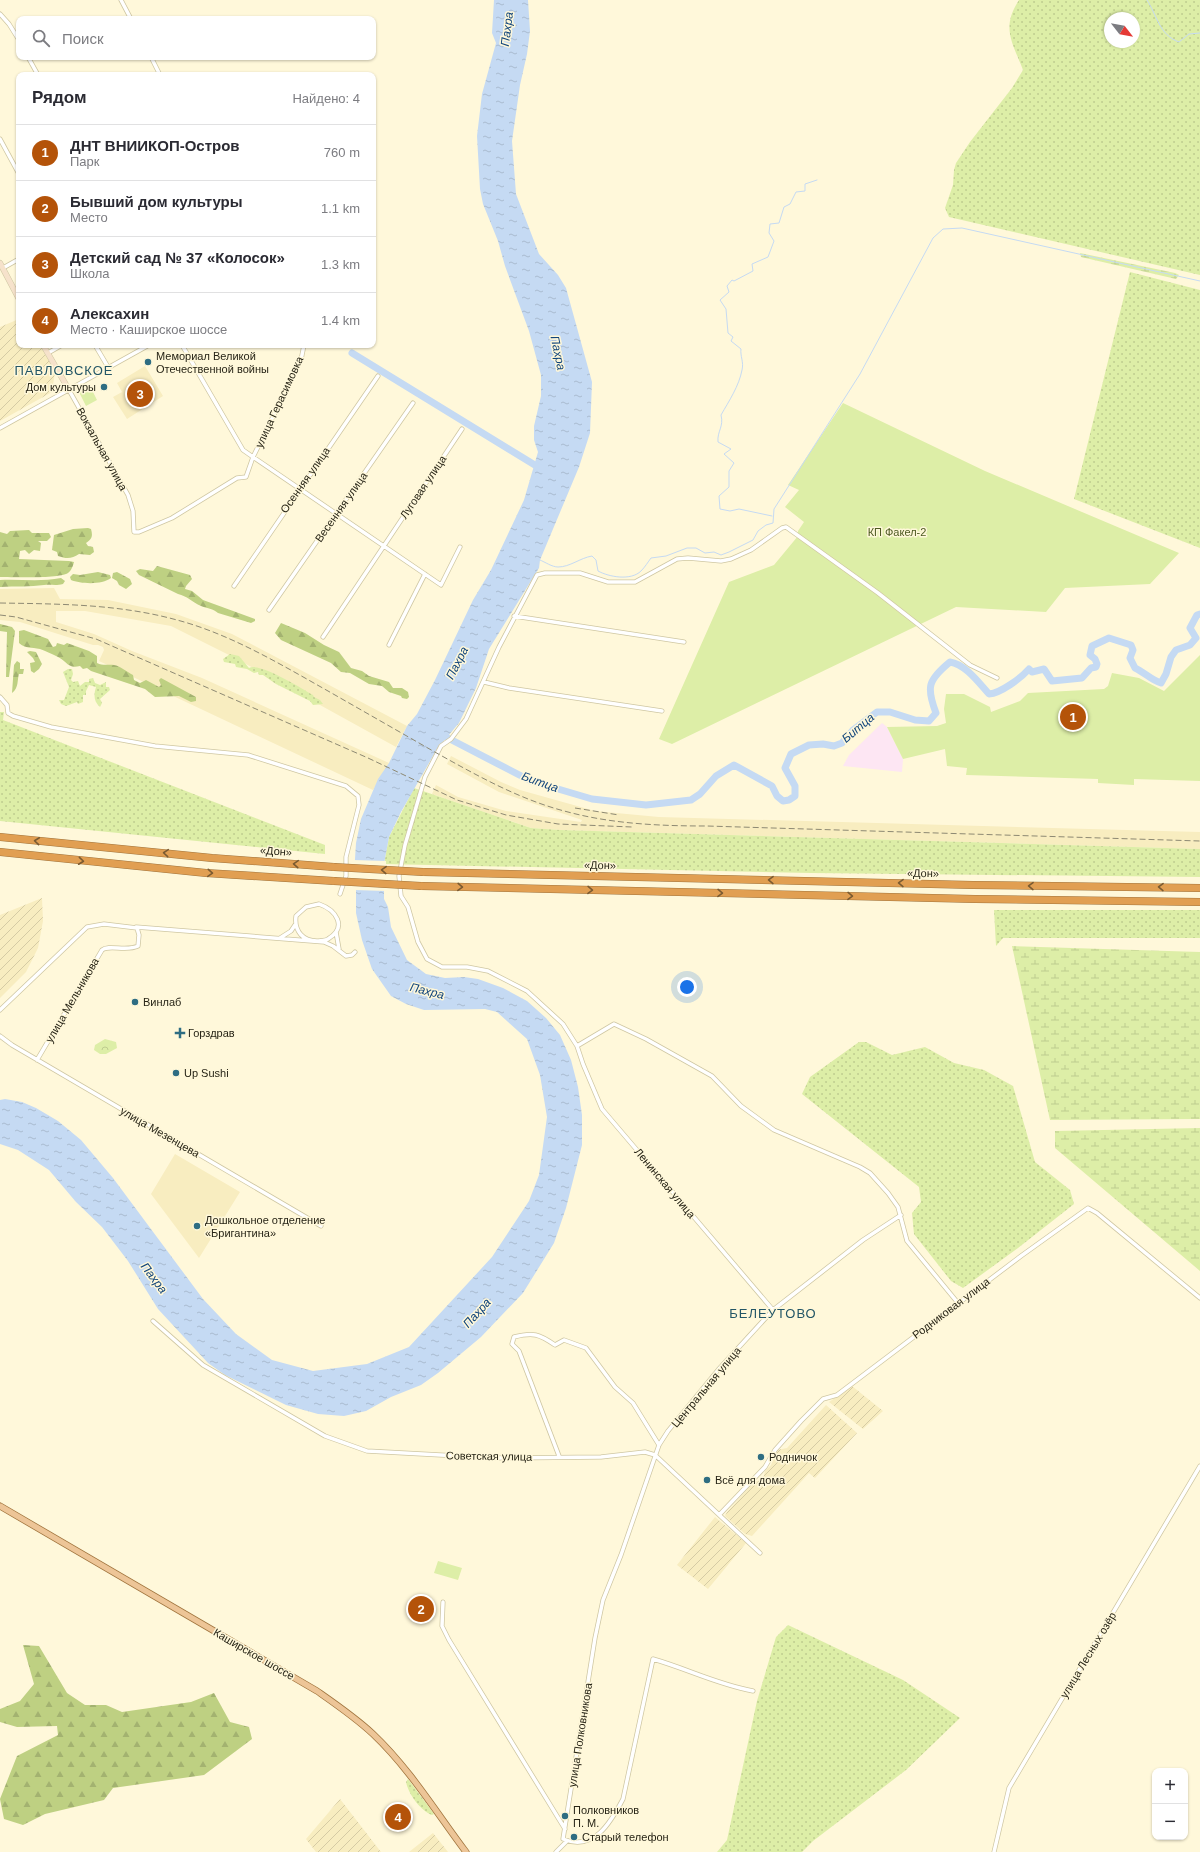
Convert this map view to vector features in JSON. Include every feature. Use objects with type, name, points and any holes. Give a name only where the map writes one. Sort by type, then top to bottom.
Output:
[{"type":"highway","name":"«Дон»","points":[[0,837],[181,855],[334,867],[423,872],[973,885],[1200,888]]},
{"type":"highway","points":[[0,852],[206,873],[422,886],[975,899],[1200,902]]},
{"type":"main road","name":"Каширское шоссе","points":[[0,1506],[317,1691],[341,1708],[373,1734],[389,1751],[466,1852]]},
{"type":"street","points":[[121,0],[129,16]]},
{"type":"street","points":[[0,14],[10,24],[16,35]]},
{"type":"street","points":[[30,60],[36,72]]},
{"type":"street","points":[[152,60],[158,72]]},
{"type":"street","points":[[0,139],[16,168]]},
{"type":"street","points":[[16,260],[1,266],[16,294]]},
{"type":"street","name":"Вокзальная улица","points":[[46,348],[128,495],[133,511],[134,532],[139,532]]},
{"type":"street","points":[[48,353],[57,348]]},
{"type":"street","points":[[97,348],[108,368]]},
{"type":"street","points":[[0,428],[144,348]]},
{"type":"street","points":[[184,348],[242,450],[441,585],[460,547]]},
{"type":"street","name":"улица Герасимовка","points":[[139,532],[172,518],[237,478],[246,477],[253,457],[301,360],[303,348]]},
{"type":"street","name":"Осенняя улица","points":[[234,586],[298,489],[378,376]]},
{"type":"street","name":"Весенняя улица","points":[[269,610],[413,403]]},
{"type":"street","name":"Луговая улица","points":[[323,637],[462,429]]},
{"type":"street","name":"Ленинская улица","points":[[773,1310],[602,1109],[577,1046],[563,1024],[527,991],[488,971],[467,967],[442,968],[427,959],[418,942],[408,907],[401,896],[399,876],[405,845],[425,777],[441,746],[451,739],[466,719],[484,682],[498,647],[537,576],[545,572],[580,573],[608,582],[635,582],[677,559],[688,558],[721,561],[731,559],[751,550],[782,528],[786,528],[878,593],[970,665],[997,678]]},
{"type":"street","points":[[389,645],[425,574]]},
{"type":"street","points":[[514,616],[684,642]]},
{"type":"street","points":[[484,682],[509,688],[662,712]]},
{"type":"street","points":[[0,698],[7,705],[8,713],[13,716],[52,727],[156,746],[248,754],[346,786],[358,796],[359,805],[346,856],[346,876],[340,894]]},
{"type":"street","points":[[280,938],[291,931],[295,924],[298,912],[306,907],[319,904],[329,908],[336,914],[338,923],[336,932],[339,949]]},
{"type":"street","points":[[0,1010],[83,929],[98,924],[324,942],[339,949],[346,956],[352,955],[355,952]]},
{"type":"street","points":[[295,924],[298,932],[305,939],[314,941],[327,940],[336,932]]},
{"type":"street","name":"улица Мельникова","points":[[37,1060],[103,948],[131,949],[138,946],[139,931],[133,927]]},
{"type":"street","points":[[577,1046],[614,1024],[646,1039],[712,1076],[741,1106],[774,1130],[860,1167],[870,1173],[898,1207],[907,1241],[958,1303]]},
{"type":"street","name":"улица Мезенцева","points":[[0,1036],[37,1060],[321,1226]]},
{"type":"street","name":"Родниковая улица","points":[[720,1514],[765,1467],[775,1450],[824,1399],[837,1395],[958,1303],[1088,1208],[1097,1213],[1200,1298]]},
{"type":"street","name":"Центральная улица","points":[[598,1622],[603,1600],[622,1555],[651,1471],[655,1455],[659,1445],[668,1431],[718,1370],[773,1310],[863,1240],[901,1215]]},
{"type":"street","name":"Советская улица","points":[[153,1321],[203,1366],[325,1436],[367,1451],[496,1458],[559,1456],[601,1457],[645,1452],[655,1455]]},
{"type":"street","points":[[559,1456],[518,1351],[512,1344],[514,1337],[529,1333],[543,1336],[556,1345],[564,1340],[586,1348],[615,1387],[633,1403],[659,1445]]},
{"type":"street","points":[[655,1455],[720,1514],[734,1530],[760,1553]]},
{"type":"street","name":"улица Лесных озёр","points":[[994,1852],[1009,1788],[1200,1466]]},
{"type":"street","points":[[443,1602],[442,1626],[449,1640],[565,1829]]},
{"type":"street","name":"улица Полковникова","points":[[567,1841],[563,1839],[598,1622]]},
{"type":"street","points":[[556,1852],[567,1841],[579,1844],[591,1842],[613,1817],[623,1799],[654,1660],[678,1666],[714,1682],[753,1691]]},
{"type":"shaded area","points":[[16,320],[16,348],[44,348],[55,372],[52,392],[0,421],[0,327]]},
{"type":"shaded area","points":[[145,366],[163,396],[127,419],[113,397],[122,392],[117,383]]},
{"type":"shaded area","points":[[54,588],[60,599],[108,600],[176,614],[232,634],[407,726],[396,747],[235,658],[171,626],[85,611],[56,611],[56,622],[94,634],[132,651],[202,678],[389,763],[373,790],[99,661],[104,650],[103,647],[20,622],[0,620],[0,589]]},
{"type":"shaded area","points":[[882,723],[887,727],[903,759],[902,772],[843,766],[849,755]]},
{"type":"shaded area","points":[[451,756],[501,782],[520,790],[595,811],[659,817],[1200,832],[1200,849],[531,828],[432,794],[436,785],[458,797],[506,811],[581,822],[582,820],[499,792],[447,764]]},
{"type":"shaded area","points":[[42,898],[43,921],[38,948],[26,972],[0,998],[0,915]]},
{"type":"shaded area","name":"Дошкольное отделение «Бригантина»","points":[[175,1154],[240,1192],[199,1258],[151,1194]]},
{"type":"shaded area","points":[[852,1386],[883,1411],[863,1429],[829,1402]]},
{"type":"shaded area","points":[[826,1405],[857,1433],[815,1478],[809,1473],[752,1536],[745,1534],[725,1516],[727,1512],[754,1482],[763,1479],[765,1471],[771,1465],[777,1450],[787,1448]]},
{"type":"shaded area","points":[[715,1517],[746,1543],[708,1589],[677,1565]]},
{"type":"shaded area","points":[[340,1799],[381,1852],[316,1852],[306,1839]]},
{"type":"shaded area","points":[[433,1833],[448,1852],[409,1852]]},
{"type":"green space","points":[[1019,0],[1200,0],[1200,275],[949,217],[945,208],[953,185],[956,163],[970,142],[1012,88],[1023,70],[1010,35],[1010,19]]},
{"type":"green space","points":[[1080,253],[1179,275],[1176,279],[1081,257]]},
{"type":"green space","points":[[1130,272],[1200,290],[1200,548],[1074,499]]},
{"type":"green space","points":[[90,386],[97,400],[86,406],[79,392]]},
{"type":"green space","name":"КП Факел-2","points":[[843,403],[985,471],[1179,553],[1150,584],[1065,588],[1046,612],[956,607],[672,744],[659,739],[729,582],[774,565],[798,536],[798,531],[804,522],[785,507],[799,490],[788,485]]},
{"type":"green space","points":[[73,529],[91,529],[92,535],[91,539],[86,543],[88,546],[93,547],[94,552],[90,555],[79,554],[71,558],[64,558],[58,556],[57,552],[52,550],[54,535]]},
{"type":"green space","points":[[29,530],[32,533],[49,533],[51,537],[47,541],[38,541],[41,543],[40,551],[34,550],[29,554],[25,550],[20,551],[19,559],[74,562],[68,573],[46,577],[0,577],[0,532],[7,534],[10,531]]},
{"type":"green space","points":[[157,566],[190,575],[192,579],[185,589],[192,591],[203,600],[255,619],[255,621],[251,623],[201,606],[184,596],[139,575],[136,571],[140,569],[153,571]]},
{"type":"green space","points":[[98,572],[110,575],[111,578],[97,583],[86,583],[71,580],[70,577],[73,574],[80,575]]},
{"type":"green space","points":[[117,572],[130,579],[132,584],[126,589],[112,578],[113,573]]},
{"type":"green space","points":[[61,578],[65,581],[60,585],[0,587],[0,580],[38,580]]},
{"type":"green space","points":[[281,623],[305,633],[324,645],[339,652],[351,668],[362,671],[369,676],[389,682],[393,688],[402,688],[408,692],[409,697],[407,699],[402,698],[401,696],[389,692],[382,686],[369,684],[350,673],[341,672],[331,663],[281,640],[275,633]]},
{"type":"green space","points":[[0,624],[12,627],[15,631],[9,677],[6,677],[7,632],[0,631]]},
{"type":"green space","points":[[24,630],[48,639],[53,647],[56,646],[57,643],[64,645],[67,643],[89,651],[97,656],[97,663],[119,667],[133,675],[134,680],[140,683],[146,680],[159,687],[161,685],[159,680],[161,678],[196,697],[196,701],[191,702],[179,696],[155,697],[145,689],[91,671],[87,668],[83,669],[80,666],[70,666],[61,659],[47,652],[40,649],[26,647],[19,643],[19,631]]},
{"type":"green space","points":[[27,652],[36,652],[42,664],[34,673],[31,671],[30,663],[35,662]]},
{"type":"green space","points":[[230,654],[239,656],[249,668],[254,667],[271,672],[290,682],[313,695],[323,704],[313,705],[310,701],[276,684],[263,675],[259,675],[258,672],[254,673],[247,669],[236,667],[235,664],[224,662],[223,659]]},
{"type":"green space","points":[[1200,655],[1200,781],[1134,779],[1134,785],[1098,783],[1098,779],[966,775],[967,768],[947,766],[945,749],[903,759],[887,727],[937,726],[946,723],[944,709],[946,694],[964,694],[990,707],[991,712],[1020,701],[1028,693],[1104,689],[1108,686],[1112,673],[1139,678],[1164,691]]},
{"type":"green space","points":[[17,661],[20,663],[20,669],[24,669],[23,674],[19,674],[17,686],[12,693],[14,665]]},
{"type":"green space","points":[[68,669],[72,669],[73,674],[71,680],[73,682],[78,681],[80,686],[85,682],[89,682],[89,679],[93,678],[95,683],[100,685],[106,682],[106,687],[109,687],[110,690],[100,699],[102,703],[100,707],[96,702],[95,697],[96,687],[89,685],[86,695],[83,695],[83,702],[78,704],[77,702],[66,706],[61,704],[59,700],[64,700],[69,687],[63,672]]},
{"type":"green space","points":[[0,712],[4,712],[3,720],[325,845],[325,854],[0,821]]},
{"type":"green space","points":[[414,788],[531,828],[1200,849],[1200,877],[811,873],[384,864],[389,837]]},
{"type":"green space","points":[[994,910],[1200,910],[1200,938],[1003,938],[996,946]]},
{"type":"green space","points":[[1012,946],[1200,952],[1200,1119],[1050,1120]]},
{"type":"green space","points":[[105,1039],[116,1042],[117,1048],[106,1054],[100,1054],[94,1050],[95,1045]]},
{"type":"green space","points":[[859,1042],[866,1042],[892,1055],[925,1047],[954,1063],[984,1070],[1013,1086],[1035,1162],[1070,1190],[1074,1204],[1018,1248],[963,1288],[951,1281],[914,1234],[912,1213],[921,1202],[919,1187],[802,1094],[810,1077]]},
{"type":"green space","points":[[1200,1128],[1200,1271],[1055,1148],[1055,1131]]},
{"type":"green space","points":[[438,1561],[462,1568],[458,1580],[434,1573]]},
{"type":"green space","points":[[788,1625],[903,1680],[960,1718],[906,1770],[813,1841],[802,1852],[717,1852],[727,1840],[757,1701],[776,1637]]},
{"type":"green space","points":[[23,1645],[39,1646],[67,1693],[85,1705],[106,1705],[122,1712],[191,1702],[214,1693],[230,1722],[249,1727],[252,1739],[204,1775],[113,1788],[104,1800],[45,1814],[23,1825],[4,1819],[0,1799],[17,1756],[58,1735],[57,1726],[17,1727],[0,1722],[0,1709],[20,1701],[34,1684]]},
{"type":"green space","points":[[408,1779],[434,1814],[432,1815],[423,1810],[416,1802],[407,1787],[406,1782]]},
{"type":"water","name":"Пахра","points":[[494,0],[528,0],[530,31],[512,141],[516,194],[539,254],[558,275],[566,288],[592,382],[590,433],[579,467],[540,560],[539,568],[489,649],[476,688],[459,723],[437,749],[401,812],[389,837],[384,864],[384,899],[388,907],[391,927],[407,960],[426,974],[445,978],[464,977],[478,979],[503,988],[527,1001],[546,1018],[560,1035],[571,1060],[578,1087],[582,1115],[582,1145],[566,1208],[554,1243],[523,1293],[481,1337],[438,1373],[421,1385],[391,1397],[366,1411],[344,1416],[318,1414],[286,1405],[225,1375],[208,1363],[158,1309],[128,1261],[102,1227],[76,1202],[49,1170],[18,1150],[0,1144],[0,1100],[5,1099],[22,1102],[36,1108],[58,1121],[81,1140],[113,1178],[203,1299],[236,1334],[272,1360],[313,1371],[367,1364],[409,1347],[492,1257],[529,1201],[539,1175],[547,1117],[540,1075],[527,1039],[497,1012],[485,1009],[424,1010],[406,1004],[391,996],[372,969],[362,940],[356,913],[356,884],[354,875],[356,843],[361,819],[378,779],[389,763],[407,726],[417,714],[473,600],[491,570],[524,500],[538,452],[534,440],[534,426],[541,396],[541,375],[529,331],[505,266],[498,241],[483,204],[480,189],[477,136],[482,94],[496,43],[492,33]]},
{"type":"pier","points":[[353,860],[386,861],[386,891],[354,890],[352,875]]},
{"type":"waterway","points":[[1147,0],[1159,24],[1172,39],[1179,42],[1189,34],[1200,33]]},
{"type":"waterway","points":[[772,516],[739,509],[730,511],[720,509],[719,496],[729,487],[729,471],[734,463],[724,454],[731,449],[718,442],[718,435],[722,423],[721,415],[736,388],[741,376],[743,364],[741,349],[731,341],[733,337],[728,333],[726,309],[720,300],[729,292],[727,286],[732,280],[734,281],[753,271],[752,264],[768,257],[774,241],[769,233],[770,224],[779,223],[784,207],[790,204],[796,192],[805,191],[805,184],[817,180]]},
{"type":"waterway","points":[[540,560],[556,567],[562,567],[592,556],[596,560],[598,571],[608,575],[626,577],[632,576],[641,571],[651,558],[666,556],[687,548],[696,548],[705,553],[714,552],[721,555],[753,540],[758,531],[766,525],[773,523],[774,509],[860,374],[933,238],[943,229],[962,228],[1200,281]]},
{"type":"waterway","points":[[352,353],[543,470]]},
{"type":"waterway","name":"Битца","points":[[444,736],[531,781],[592,799],[646,805],[691,800],[700,794],[716,776],[734,765],[772,786],[777,796],[783,801],[789,800],[795,796],[795,786],[785,768],[791,754],[809,745],[823,744],[834,746],[842,743],[853,730],[877,712],[890,712],[915,720],[929,721],[936,713],[931,697],[931,684],[937,674],[950,662],[956,663],[966,670],[989,694],[999,691],[1021,677],[1029,669],[1032,672],[1044,669],[1052,681],[1082,678],[1091,668],[1096,667],[1097,664],[1095,659],[1090,655],[1092,646],[1109,638],[1131,645],[1133,650],[1130,658],[1135,668],[1161,683],[1166,674],[1171,657],[1176,650],[1190,645],[1196,638],[1190,628],[1197,615],[1200,614]]},
{"type":"railway","points":[[0,603],[111,608],[155,615],[197,626],[235,641],[273,660],[482,778],[533,801],[585,816],[637,824],[672,826],[1200,841]]},
{"type":"railway","points":[[0,615],[16,617],[96,639],[368,758],[457,800],[506,815],[558,824],[632,827]]},
{"type":"railway","points":[[575,808],[619,815]]},
{"type":"place","name":"Мемориал Великой Отечественной войны","points":[[148,362]]},
{"type":"place","name":"Дом культуры","points":[[104,387]]},
{"type":"place","name":"Детский сад № 37 «Колосок»","points":[[140,394]]},
{"type":"place","name":"ДНТ ВНИИКОП-Остров","points":[[1073,717]]},
{"type":"place","name":"Винлаб","points":[[135,1002]]},
{"type":"place","name":"Горздрав","points":[[180,1033]]},
{"type":"place","name":"Up Sushi","points":[[176,1073]]},
{"type":"place","name":"Дошкольное отделение «Бригантина»","points":[[197,1226]]},
{"type":"place","name":"Родничок","points":[[761,1457]]},
{"type":"place","name":"Всё для дома","points":[[707,1480]]},
{"type":"place","name":"Бывший дом культуры","points":[[421,1609]]},
{"type":"place","name":"Полковников П. М.","points":[[565,1816]]},
{"type":"place","name":"Алексахин","points":[[398,1817]]},
{"type":"place","name":"Старый телефон","points":[[574,1837]]},
{"type":"district","name":"ПАВЛОВСКОЕ","points":[[64,370]]},
{"type":"district","name":"БЕЛЕУТОВО","points":[[773,1313]]}]
